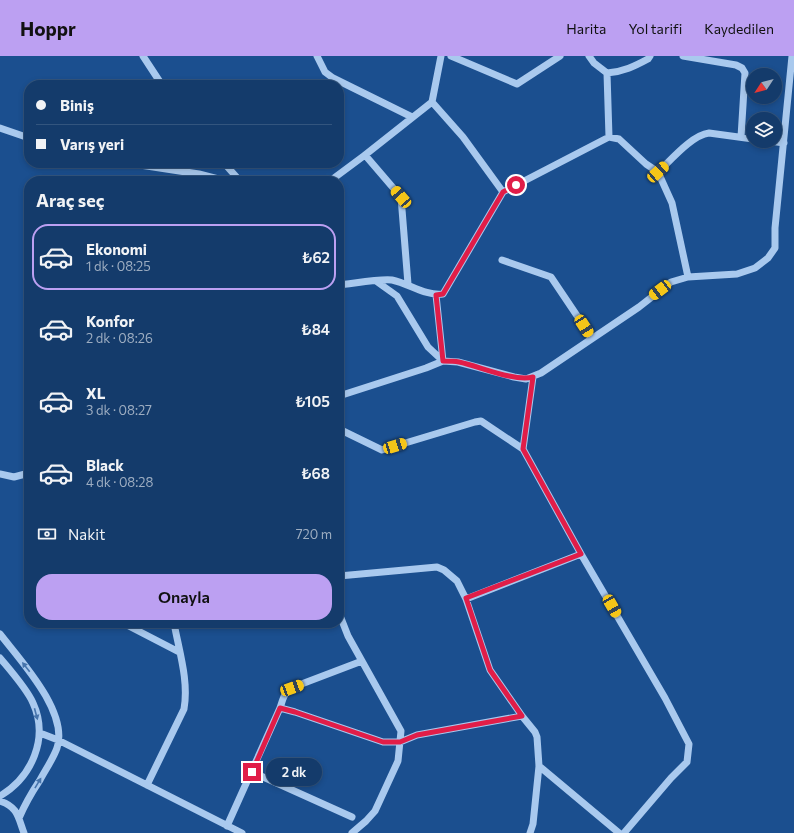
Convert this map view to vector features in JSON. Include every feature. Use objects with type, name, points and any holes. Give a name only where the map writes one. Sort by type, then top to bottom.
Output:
[{"type":"street","points":[[143,56],[159,80]]},
{"type":"street","points":[[317,56],[325,72],[337,80]]},
{"type":"street","points":[[337,176],[432,102],[441,56]]},
{"type":"street","points":[[451,56],[517,84],[560,56]]},
{"type":"street","points":[[589,56],[594,63],[607,73],[632,68],[648,59],[650,56]]},
{"type":"street","points":[[683,56],[736,65],[742,68],[745,73],[740,137]]},
{"type":"street","points":[[344,394],[443,361],[458,362],[514,377],[526,379],[533,377],[638,307],[671,282],[688,277],[737,274],[755,268],[768,258],[775,248],[775,228],[792,56]]},
{"type":"street","points":[[607,73],[609,137]]},
{"type":"street","points":[[344,83],[412,117]]},
{"type":"street","points":[[432,102],[463,137],[503,192]]},
{"type":"street","points":[[0,128],[24,136]]},
{"type":"street","points":[[658,172],[694,139],[703,134],[709,133],[746,138]]},
{"type":"street","points":[[344,284],[390,279],[408,284],[429,294],[443,294],[503,192],[609,137],[619,139],[646,164],[658,172],[672,203],[688,277]]},
{"type":"street","points":[[365,155],[401,197],[408,284]]},
{"type":"street","points":[[160,168],[207,176]]},
{"type":"street","points":[[228,168],[236,176]]},
{"type":"street","points":[[502,260],[552,277],[592,338]]},
{"type":"street","points":[[376,281],[397,296],[428,347],[443,361]]},
{"type":"street","points":[[436,295],[443,361]]},
{"type":"street","points":[[523,449],[533,377]]},
{"type":"street","points":[[344,431],[382,450],[481,421],[523,449],[581,554],[665,698],[689,744],[687,762],[671,778],[624,833]]},
{"type":"street","points":[[0,474],[14,477],[24,474]]},
{"type":"street","points":[[466,598],[581,554]]},
{"type":"street","points":[[344,575],[437,566],[457,581],[466,598],[490,670],[535,732],[537,737],[539,766],[533,824],[530,833]]},
{"type":"street","points":[[133,628],[179,652]]},
{"type":"street","points":[[147,785],[184,709],[186,696],[175,628]]},
{"type":"street","points":[[344,628],[401,731],[398,761],[375,811],[352,833]]},
{"type":"street","points":[[0,634],[40,684],[51,704],[57,727],[58,746],[53,759],[28,798],[19,818]]},
{"type":"street","points":[[0,658],[33,702],[38,718],[40,733],[35,755],[29,767],[16,784],[0,796]]},
{"type":"street","points":[[227,826],[280,708],[284,694],[292,688],[362,661]]},
{"type":"street","points":[[280,708],[383,742],[400,742],[417,735],[522,716]]},
{"type":"street","points":[[40,733],[58,740],[242,833]]},
{"type":"street","points":[[539,766],[619,833]]},
{"type":"street","points":[[252,772],[352,817]]},
{"type":"street","points":[[0,801],[9,804],[15,810],[19,818],[22,831]]},
{"type":"route","points":[[252,772],[280,708],[383,742],[400,742],[417,735],[522,716],[490,670],[466,598],[581,554],[523,449],[533,377],[526,379],[514,377],[458,362],[443,361],[436,295],[443,294],[503,192],[516,185]]}]
